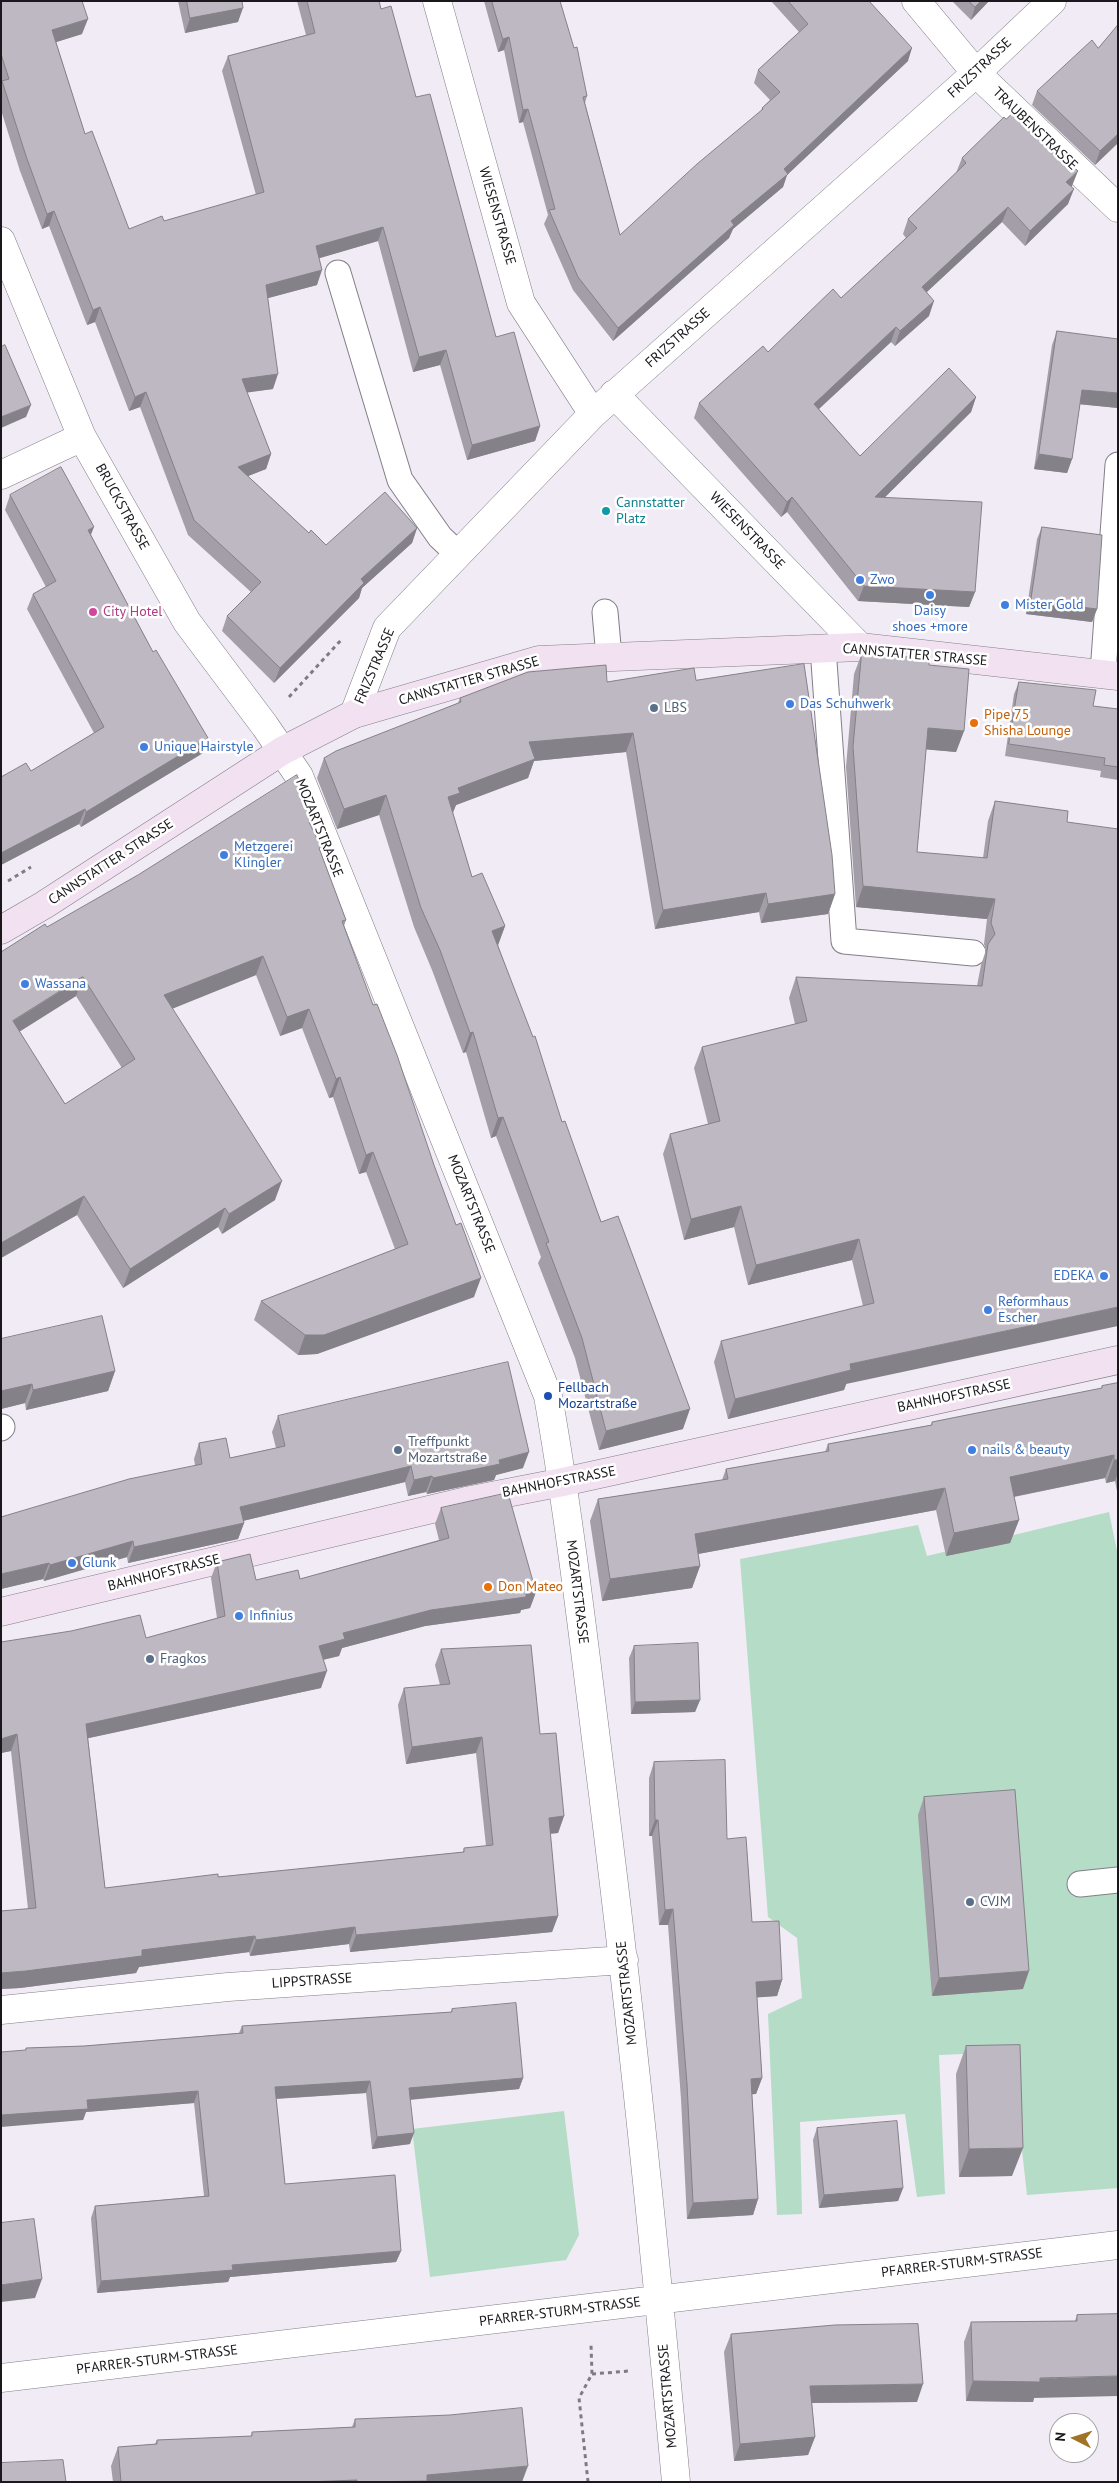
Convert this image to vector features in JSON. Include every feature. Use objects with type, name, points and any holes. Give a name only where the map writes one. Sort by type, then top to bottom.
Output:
[{"type":"street","name":"WIESENSTRASSE","points":[[437,1],[521,303],[593,414]]},
{"type":"street","name":"TRAUBENSTRASSE","points":[[916,1],[976,72],[1118,208]]},
{"type":"street","name":"FRIZSTRASSE","points":[[354,714],[387,628],[593,414],[976,72],[1052,1]]},
{"type":"street","name":"BRUCKSTRASSE","points":[[1,241],[82,437],[187,622],[282,751]]},
{"type":"street","name":"WIESENSTRASSE","points":[[614,394],[860,647]]},
{"type":"street","points":[[1,475],[82,437]]},
{"type":"street","name":"CANNSTATTER STRASSE","points":[[1,930],[44,905],[282,751],[354,714],[539,660],[860,647],[1111,674]]},
{"type":"street","name":"MOZARTSTRASSE","points":[[282,751],[299,776],[548,1396],[563,1482],[624,1960],[660,2299],[676,2482]]},
{"type":"street","name":"BAHNHOFSTRASSE","points":[[1,1612],[466,1501],[563,1482],[1118,1360]]},
{"type":"street","name":"LIPPSTRASSE","points":[[1,2010],[228,1987],[624,1960]]},
{"type":"street","name":"PFARRER-STURM-STRASSE","points":[[1,2378],[1118,2245]]},
{"type":"lane","points":[[338,272],[400,480],[440,537],[458,554]]},
{"type":"lane","points":[[1111,674],[1118,465]]},
{"type":"lane","points":[[605,612],[609,657]]},
{"type":"lane","points":[[823,648],[844,941],[974,953]]},
{"type":"lane","points":[[1080,1884],[1118,1880]]},
{"type":"path","points":[[588,2482],[579,2398],[592,2374],[589,2309]]},
{"type":"green space","points":[[1109,1512],[1118,1556],[1118,2188],[1027,2195],[1011,2052],[939,2055],[945,2194],[917,2197],[905,2114],[800,2122],[802,2214],[777,2215],[768,2014],[802,1998],[797,1938],[768,1917],[740,1559],[918,1525],[927,1556]]},
{"type":"green space","points":[[564,2111],[579,2235],[566,2260],[430,2277],[412,2129]]},
{"type":"building","points":[[1,1],[82,1],[88,19],[52,30],[85,134],[92,131],[129,229],[162,216],[164,221],[264,192],[228,56],[315,33],[307,1],[379,1],[381,9],[391,6],[416,97],[430,94],[496,337],[514,332],[540,426],[472,445],[446,350],[419,357],[383,227],[316,246],[322,270],[266,285],[278,374],[242,379],[271,454],[238,467],[309,533],[311,530],[326,545],[385,492],[417,528],[361,579],[364,583],[280,668],[227,616],[261,582],[194,520],[146,392],[135,397],[100,307],[93,310],[54,211],[47,214],[2,81],[9,79],[1,54]]},
{"type":"building","points":[[187,1],[242,1],[243,8],[190,18]]},
{"type":"building","points":[[492,1],[560,1],[574,48],[577,47],[587,96],[583,97],[620,235],[697,164],[763,109],[780,92],[758,70],[808,24],[788,1],[869,1],[912,48],[784,169],[788,174],[731,221],[734,225],[618,328],[578,277],[549,210],[555,209],[528,109],[523,110],[509,37],[503,39]]},
{"type":"building","points":[[969,1],[981,1],[975,7]]},
{"type":"building","points":[[1118,25],[1118,134],[1100,151],[1037,91],[1092,40],[1098,48]]},
{"type":"building","points":[[1015,111],[1078,171],[1066,182],[1074,189],[1030,231],[1008,207],[922,287],[934,301],[900,331],[896,327],[814,404],[860,456],[949,368],[976,397],[875,497],[982,502],[975,592],[864,586],[792,497],[787,502],[699,403],[763,346],[768,352],[833,289],[841,298],[917,228],[908,219],[966,163],[962,158],[1004,117],[1006,119]]},
{"type":"building","points":[[1057,331],[1118,339],[1118,393],[1082,390],[1072,459],[1039,454]]},
{"type":"building","points":[[5,345],[31,405],[1,417],[1,347]]},
{"type":"building","points":[[61,467],[94,527],[88,530],[153,652],[156,650],[208,738],[86,812],[85,809],[1,853],[1,777],[26,763],[31,771],[104,727],[33,594],[56,581],[10,495]]},
{"type":"building","points":[[1042,527],[1102,535],[1097,609],[1031,601]]},
{"type":"building","points":[[862,653],[929,659],[929,665],[969,669],[964,731],[928,728],[917,852],[987,858],[995,801],[1068,811],[1067,822],[1118,829],[1118,1307],[850,1364],[851,1370],[735,1399],[721,1341],[874,1303],[859,1239],[756,1265],[741,1206],[691,1219],[670,1134],[720,1121],[702,1047],[807,1021],[796,977],[982,986],[988,944],[995,934],[991,923],[995,899],[863,886],[853,747]]},
{"type":"building","points":[[804,664],[832,855],[835,894],[768,904],[766,893],[663,910],[633,733],[529,742],[535,759],[458,788],[460,793],[448,797],[472,877],[482,873],[505,926],[492,931],[533,1037],[535,1036],[562,1122],[565,1121],[601,1222],[618,1216],[690,1409],[606,1431],[582,1338],[546,1243],[549,1242],[503,1117],[498,1118],[473,1032],[470,1033],[440,950],[421,908],[386,795],[344,809],[324,758],[336,751],[461,702],[460,698],[528,672],[606,665],[607,682],[694,668],[696,680]]},
{"type":"building","points":[[1019,682],[1096,690],[1093,706],[1118,709],[1118,767],[1104,765],[1105,758],[1009,744]]},
{"type":"building","points":[[297,775],[315,820],[309,822],[321,847],[319,848],[346,920],[342,921],[373,1005],[377,1004],[397,1055],[456,1225],[461,1223],[481,1278],[324,1335],[305,1335],[261,1301],[408,1244],[373,1152],[366,1155],[340,1077],[336,1079],[309,1009],[287,1017],[263,956],[164,995],[282,1181],[229,1214],[225,1208],[130,1269],[84,1196],[1,1243],[1,952],[45,924],[47,927],[138,875]],"holes":[[[83,977],[135,1059],[65,1104],[13,1021]]]},
{"type":"building","points":[[102,1316],[115,1371],[33,1390],[32,1384],[1,1391],[1,1339]]},
{"type":"building","points":[[508,1362],[529,1452],[499,1460],[500,1464],[433,1478],[432,1476],[414,1480],[411,1466],[240,1507],[244,1523],[134,1547],[133,1541],[50,1565],[49,1563],[1,1574],[1,1517],[129,1479],[202,1464],[199,1443],[226,1438],[230,1458],[285,1446],[278,1416]]},
{"type":"building","points":[[1118,1383],[1118,1460],[1114,1460],[1114,1455],[1010,1477],[1019,1520],[954,1533],[945,1488],[695,1534],[700,1566],[610,1579],[598,1499],[728,1479],[726,1469],[829,1451],[828,1444],[932,1425],[932,1422],[1102,1388],[1102,1386]]},
{"type":"building","points":[[508,1493],[536,1592],[526,1594],[526,1597],[431,1610],[343,1633],[345,1639],[319,1646],[327,1671],[86,1724],[105,1888],[218,1874],[218,1877],[464,1852],[464,1848],[493,1845],[482,1737],[412,1747],[404,1688],[450,1684],[441,1649],[531,1645],[540,1734],[556,1733],[564,1816],[549,1818],[558,1916],[356,1935],[355,1927],[256,1940],[255,1936],[142,1950],[142,1956],[1,1973],[1,1911],[36,1908],[17,1734],[1,1739],[1,1642],[71,1631],[140,1615],[146,1638],[225,1616],[217,1562],[250,1554],[256,1580],[298,1570],[300,1579],[449,1538],[441,1508]]},
{"type":"building","points":[[698,1643],[700,1700],[635,1702],[634,1646]]},
{"type":"building","points":[[725,1760],[727,1839],[746,1837],[752,1922],[779,1921],[782,1980],[756,1982],[762,2078],[751,2079],[758,2199],[693,2203],[687,2084],[673,1909],[665,1910],[658,1820],[655,1820],[654,1762]]},
{"type":"building","name":"CVJM","points":[[1015,1790],[1029,1971],[939,1978],[924,1797]]},
{"type":"building","points":[[516,2003],[523,2078],[409,2088],[414,2133],[377,2137],[370,2081],[275,2087],[285,2184],[395,2175],[401,2251],[232,2265],[233,2270],[101,2281],[95,2206],[209,2196],[198,2091],[87,2100],[88,2109],[1,2115],[1,2052],[26,2050],[26,2048],[84,2046],[243,2033],[242,2026],[452,2012],[452,2009]]},
{"type":"building","points":[[1020,2045],[1023,2148],[969,2149],[966,2046]]},
{"type":"building","points":[[897,2121],[903,2188],[824,2195],[817,2128]]},
{"type":"building","points":[[34,2219],[42,2279],[1,2285],[1,2223]]},
{"type":"building","points":[[1118,2314],[1118,2376],[1040,2378],[1040,2382],[973,2381],[971,2322],[1077,2321],[1077,2315]]},
{"type":"building","points":[[918,2324],[923,2384],[810,2386],[815,2437],[740,2444],[731,2334],[835,2325]]},
{"type":"building","points":[[522,2408],[528,2466],[427,2475],[427,2481],[121,2482],[118,2447],[157,2444],[157,2440],[252,2436],[252,2432],[355,2427],[355,2419],[450,2415]]},
{"type":"building","points":[[63,2460],[66,2482],[1,2482],[1,2463]]},
{"type":"place","name":"Cannstatter Platz","points":[[606,511]]},
{"type":"place","name":"Zwo","points":[[860,580]]},
{"type":"place","name":"Daisy shoes +more","points":[[930,595]]},
{"type":"place","name":"Mister Gold","points":[[1005,605]]},
{"type":"place","name":"City Hotel","points":[[93,612]]},
{"type":"place","name":"Das Schuhwerk","points":[[790,704]]},
{"type":"place","name":"LBS","points":[[654,708]]},
{"type":"place","name":"Pipe 75 Shisha Lounge","points":[[974,723]]},
{"type":"place","name":"Unique Hairstyle","points":[[144,747]]},
{"type":"place","name":"Metzgerei Klingler","points":[[224,855]]},
{"type":"place","name":"Wassana","points":[[25,984]]},
{"type":"place","name":"EDEKA","points":[[1104,1276]]},
{"type":"place","name":"Reformhaus Escher","points":[[988,1310]]},
{"type":"place","name":"Fellbach Mozartstraße","points":[[548,1396]]},
{"type":"place","name":"Treffpunkt Mozartstraße","points":[[398,1450]]},
{"type":"place","name":"nails & beauty","points":[[972,1450]]},
{"type":"place","name":"Glunk","points":[[72,1563]]},
{"type":"place","name":"Don Mateo","points":[[488,1587]]},
{"type":"place","name":"Infinius","points":[[239,1616]]},
{"type":"place","name":"Fragkos","points":[[150,1659]]},
{"type":"place","name":"CVJM","points":[[970,1902]]}]
